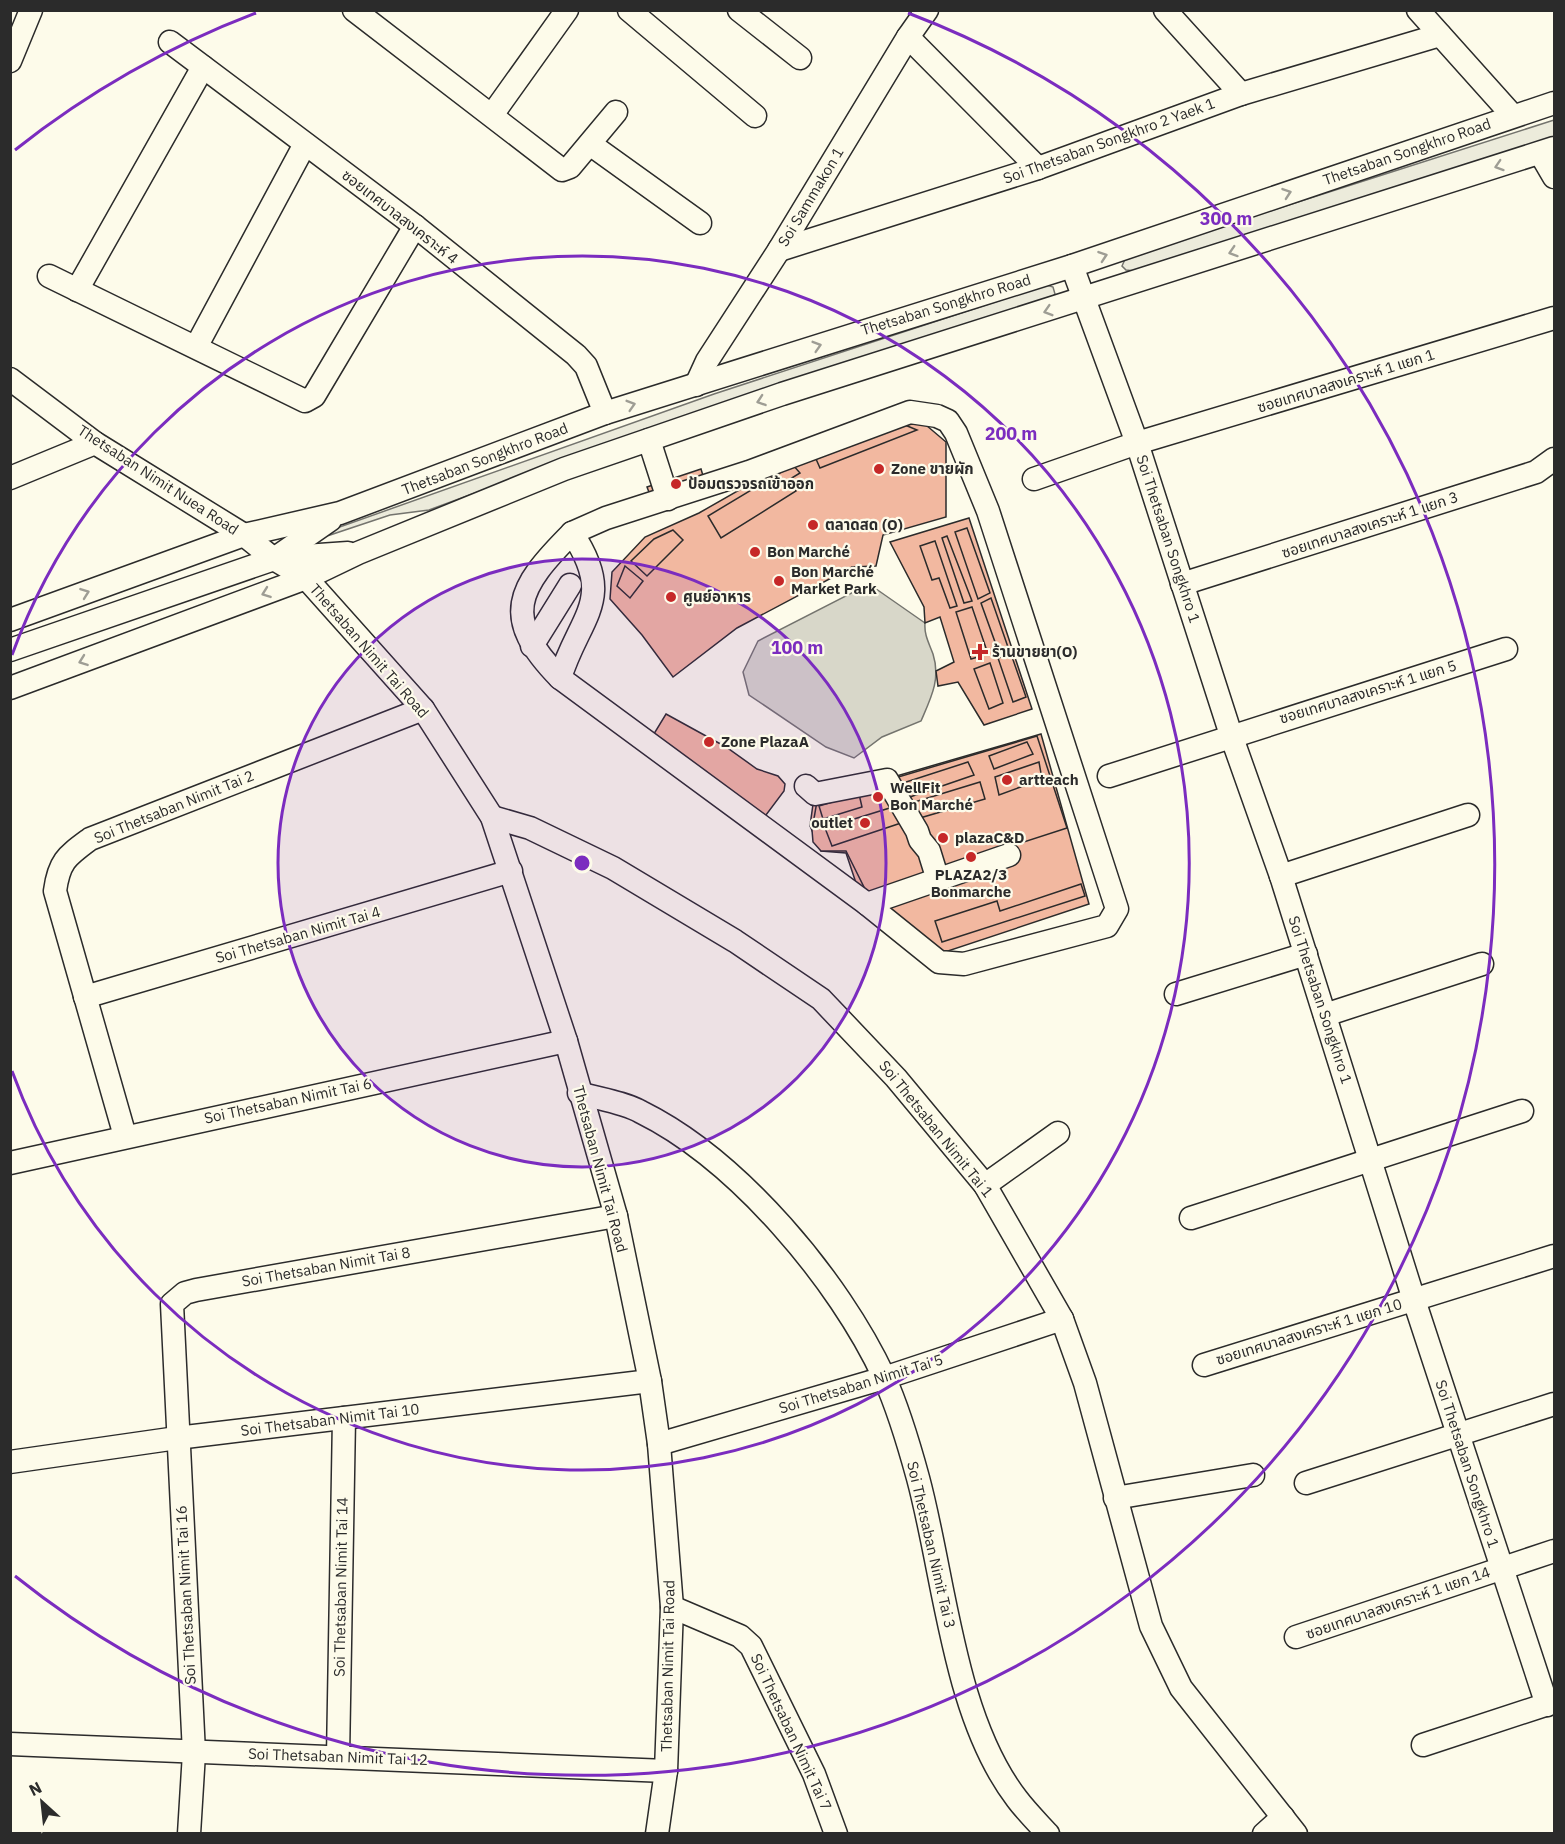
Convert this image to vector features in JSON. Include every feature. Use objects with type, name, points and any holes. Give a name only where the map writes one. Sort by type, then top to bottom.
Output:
[{"type":"street","points":[[10,61],[31,10]]},
{"type":"street","points":[[354,10],[562,171],[570,167],[616,112]]},
{"type":"street","points":[[492,115],[567,10]]},
{"type":"street","points":[[629,10],[755,116]]},
{"type":"street","points":[[739,10],[800,58]]},
{"type":"street","name":"Soi Sammakon 1","points":[[696,385],[706,360],[779,250],[908,37],[927,10]]},
{"type":"street","points":[[1165,10],[1242,94]]},
{"type":"street","points":[[1418,10],[1513,116]]},
{"type":"street","name":"Soi Thetsaban Songkhro 2 Yaek 1","points":[[779,250],[1038,168],[1242,94],[1440,35]]},
{"type":"street","points":[[908,37],[1038,168]]},
{"type":"street","name":"ซอยเทศบาลสงเคราะห์ 4","points":[[170,42],[415,226],[576,355],[586,366],[605,413]]},
{"type":"street","points":[[77,290],[203,67]]},
{"type":"street","name":"Thetsaban Songkhro Road","points":[[10,620],[244,535],[340,513],[605,413],[1072,266],[1554,103]]},
{"type":"street","points":[[196,347],[305,144]]},
{"type":"street","points":[[590,144],[700,223]]},
{"type":"street","points":[[1547,150],[1554,177]]},
{"type":"street","name":"Thetsaban Songkhro Road","points":[[10,688],[306,578],[358,553],[564,469],[794,390],[1084,300],[1547,150]]},
{"type":"street","points":[[49,276],[305,401],[315,396],[415,226]]},
{"type":"street","name":"Soi Thetsaban Songkhro 1","points":[[1072,266],[1137,443],[1231,735],[1281,876],[1500,1568],[1551,1703]]},
{"type":"street","name":"ซอยเทศบาลสงเคราะห์ 1 แยก 1","points":[[1034,479],[1137,443],[1554,318]]},
{"type":"street","name":"Thetsaban Nimit Nuea Road","points":[[10,379],[96,443],[244,535],[274,558],[306,578]]},
{"type":"street","points":[[910,412],[937,416],[948,421],[956,433],[988,511],[1117,909],[1107,927],[964,964],[939,962],[867,904],[560,678],[532,646],[522,621],[528,586],[546,560],[572,533],[606,518],[749,472],[910,412]]},
{"type":"street","points":[[649,440],[668,499]]},
{"type":"street","points":[[10,478],[96,443]]},
{"type":"street","name":"ซอยเทศบาลสงเคราะห์ 1 แยก 3","points":[[1182,584],[1536,472],[1554,459]]},
{"type":"street","name":"Thetsaban Songkhro Road","points":[[10,650],[274,558],[340,513]]},
{"type":"street","points":[[560,678],[565,661],[589,615],[595,591],[592,569],[572,533]]},
{"type":"street","name":"Thetsaban Songkhro Road","points":[[274,558],[358,553]]},
{"type":"street","name":"Thetsaban Nimit Tai Road","points":[[306,578],[423,709],[492,817],[566,1041],[616,1216],[650,1381],[659,1444],[672,1607],[666,1771],[657,1833]]},
{"type":"street","points":[[532,646],[570,585]]},
{"type":"street","name":"ซอยเทศบาลสงเคราะห์ 1 แยก 5","points":[[1109,777],[1231,735],[1506,649]]},
{"type":"street","name":"Soi Thetsaban Nimit Tai 2","points":[[124,1136],[55,891],[58,870],[66,856],[90,839],[423,709]]},
{"type":"street","points":[[806,786],[815,794],[888,780],[920,840],[929,851],[938,880]]},
{"type":"street","points":[[1281,876],[1468,815]]},
{"type":"street","name":"Soi Thetsaban Nimit Tai 1","points":[[492,817],[530,828],[613,868],[735,941],[821,999],[896,1078],[985,1185],[1062,1318],[1085,1383],[1151,1626],[1181,1688],[1289,1825]]},
{"type":"street","points":[[867,904],[1009,855]]},
{"type":"street","name":"Soi Thetsaban Nimit Tai 4","points":[[85,997],[511,871]]},
{"type":"street","points":[[1176,994],[1306,954]]},
{"type":"street","points":[[1325,1015],[1482,964]]},
{"type":"street","name":"Soi Thetsaban Nimit Tai 6","points":[[10,1163],[124,1136],[566,1041]]},
{"type":"street","name":"Soi Thetsaban Nimit Tai 3","points":[[579,1093],[640,1111],[713,1158],[774,1215],[851,1317],[884,1378],[918,1476],[958,1662],[979,1728],[996,1765],[1016,1798],[1048,1833]]},
{"type":"street","points":[[1191,1218],[1522,1111]]},
{"type":"street","points":[[985,1185],[1058,1133]]},
{"type":"street","name":"Soi Thetsaban Nimit Tai 8","points":[[177,1438],[171,1312],[172,1304],[185,1293],[616,1216]]},
{"type":"street","name":"ซอยเทศบาลสงเคราะห์ 1 แยก 10","points":[[1204,1365],[1554,1256]]},
{"type":"street","name":"Soi Thetsaban Nimit Tai 5","points":[[659,1444],[884,1378],[1062,1318]]},
{"type":"street","name":"Soi Thetsaban Nimit Tai 10","points":[[10,1462],[177,1438],[650,1381]]},
{"type":"street","points":[[1306,1484],[1458,1433],[1554,1404]]},
{"type":"street","name":"Soi Thetsaban Nimit Tai 14","points":[[338,1757],[344,1418]]},
{"type":"street","name":"Soi Thetsaban Nimit Tai 16","points":[[177,1438],[194,1753],[189,1833]]},
{"type":"street","points":[[1115,1498],[1253,1474]]},
{"type":"street","name":"ซอยเทศบาลสงเคราะห์ 1 แยก 14","points":[[1296,1637],[1554,1551]]},
{"type":"street","name":"Soi Thetsaban Nimit Tai 7","points":[[672,1607],[740,1636],[751,1646],[814,1774],[836,1833]]},
{"type":"street","points":[[1423,1746],[1551,1703]]},
{"type":"street","name":"Soi Thetsaban Nimit Tai 12","points":[[10,1744],[666,1771]]},
{"type":"street","points":[[1264,1833],[1289,1825]]},
{"type":"shaded area","points":[[1554,120],[1554,137],[1549,139],[1135,271],[1126,270],[1122,266],[1126,257]]},
{"type":"shaded area","points":[[1047,285],[1053,287],[1055,294],[1050,300],[615,441],[429,510],[390,515],[330,535],[334,529],[714,394]]},
{"type":"shaded area","points":[[869,584],[925,623],[936,672],[931,696],[921,721],[882,737],[854,758],[826,747],[749,695],[743,672],[758,641]]},
{"type":"building","name":"ตลาดสด (O)","points":[[913,414],[946,442],[946,517],[883,535],[876,566],[852,567],[737,628],[673,677],[642,635],[610,599],[612,572],[645,537],[699,513],[802,454]]},
{"type":"building","points":[[905,425],[917,430],[820,468],[816,459]]},
{"type":"building","points":[[793,465],[800,473],[790,479],[796,491],[721,538],[708,516]]},
{"type":"building","name":"ป้อมตรวจรถเข้าออก","points":[[701,469],[704,479],[652,500],[647,487]]},
{"type":"building","points":[[969,518],[1032,709],[984,725],[958,682],[938,686],[936,671],[954,662],[940,617],[925,623],[924,607],[890,542]]},
{"type":"building","points":[[967,528],[990,593],[978,599],[955,532]]},
{"type":"building","points":[[673,530],[683,540],[647,576],[631,561],[654,539]]},
{"type":"building","points":[[947,536],[972,601],[964,603],[942,538]]},
{"type":"building","points":[[935,541],[957,606],[950,608],[939,578],[932,580],[920,546]]},
{"type":"building","points":[[625,566],[643,581],[630,598],[617,586]]},
{"type":"building","points":[[991,598],[1009,650],[999,653],[981,603]]},
{"type":"building","points":[[972,607],[988,654],[971,659],[956,612]]},
{"type":"building","points":[[1011,654],[1026,697],[1013,702],[998,658]]},
{"type":"building","points":[[990,663],[1003,703],[989,709],[974,669]]},
{"type":"building","points":[[666,714],[726,747],[757,769],[778,776],[785,784],[784,791],[763,819],[652,737]]},
{"type":"building","name":"plazaC&D","points":[[1041,734],[1089,904],[945,952],[859,892],[846,853],[821,851],[810,826],[814,797],[876,782]]},
{"type":"building","points":[[1037,736],[1067,828],[867,893],[846,851],[821,851],[813,842],[812,830],[817,801]]},
{"type":"building","points":[[1027,742],[1033,754],[994,769],[989,756]]},
{"type":"building","points":[[968,762],[974,775],[907,798],[903,783]]},
{"type":"building","points":[[1039,762],[1042,779],[999,795],[995,777]]},
{"type":"building","points":[[980,782],[985,799],[913,820],[908,804]]},
{"type":"building","points":[[859,794],[862,807],[823,819],[819,806]]},
{"type":"building","points":[[893,807],[901,823],[832,846],[825,828]]},
{"type":"building","points":[[1081,884],[1085,896],[942,942],[935,921],[997,901],[1000,911]]},
{"type":"place","name":"Zone ขายผัก","points":[[879,469]]},
{"type":"place","name":"ป้อมตรวจรถเข้าออก","points":[[676,484]]},
{"type":"place","name":"ตลาดสด (O)","points":[[813,525]]},
{"type":"place","name":"Bon Marché","points":[[755,552]]},
{"type":"place","name":"Bon Marché Market Park","points":[[779,581]]},
{"type":"place","name":"ศูนย์อาหาร","points":[[671,597]]},
{"type":"place","name":"ร้านขายยา(O)","points":[[980,652]]},
{"type":"place","name":"Zone PlazaA","points":[[709,742]]},
{"type":"place","name":"artteach","points":[[1007,780]]},
{"type":"place","name":"WellFit Bon Marché","points":[[878,797]]},
{"type":"place","name":"outlet","points":[[865,823]]},
{"type":"place","name":"plazaC&D","points":[[943,838]]},
{"type":"place","name":"PLAZA2/3 Bonmarche","points":[[971,857]]}]
